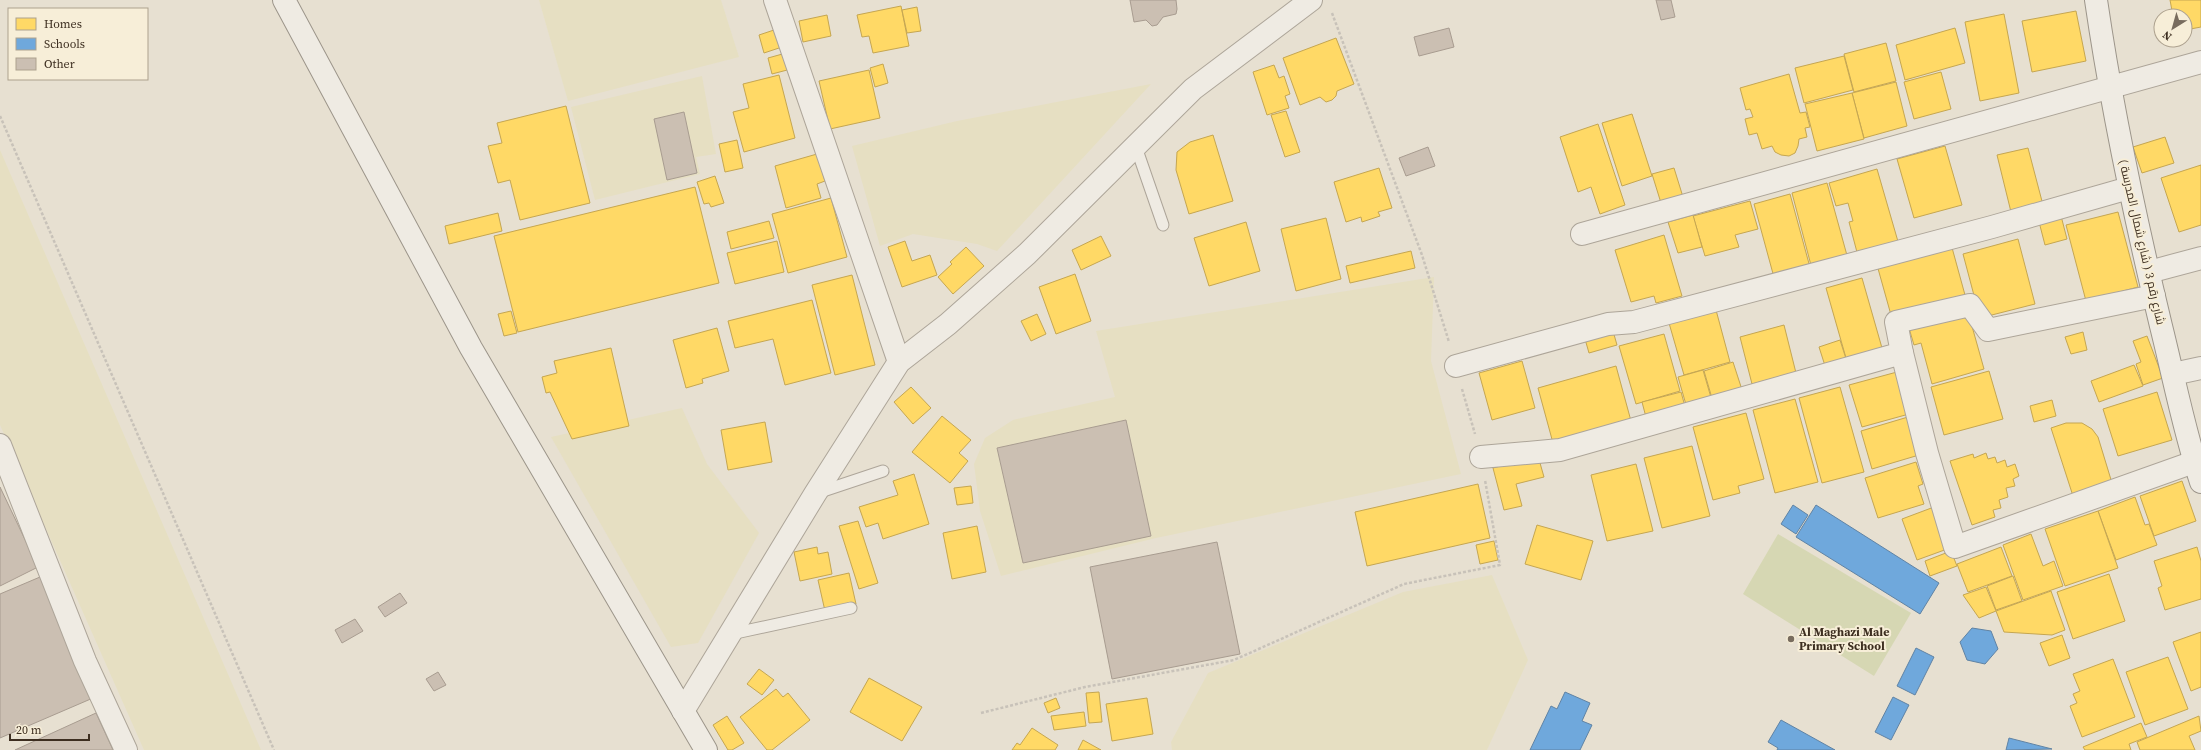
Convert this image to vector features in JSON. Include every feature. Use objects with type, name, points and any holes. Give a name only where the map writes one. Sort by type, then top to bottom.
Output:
[{"type":"street","points":[[284,0],[471,348],[706,750]]},
{"type":"street","points":[[775,0],[899,362]]},
{"type":"street","name":"شارع رقم 3 ( شارع شمال المدرسة )","points":[[2096,0],[2109,88],[2129,188],[2154,296],[2198,472]]},
{"type":"street","points":[[683,711],[815,494],[899,362],[948,324],[1028,254],[1193,89],[1320,4]]},
{"type":"street","points":[[1582,234],[2201,62]]},
{"type":"street","points":[[1456,366],[1608,324],[1634,322],[1985,229],[2129,188]]},
{"type":"street","points":[[2149,272],[2201,258]]},
{"type":"street","points":[[2154,296],[1988,330],[1970,304],[1896,322],[1902,353],[1928,453],[1955,547],[2198,472]]},
{"type":"street","points":[[1481,457],[1560,450],[1902,353]]},
{"type":"street","points":[[2173,374],[2201,368]]},
{"type":"street","points":[[0,445],[85,661],[126,750]]},
{"type":"lane","points":[[1136,147],[1163,225]]},
{"type":"lane","points":[[815,494],[883,472]]},
{"type":"lane","points":[[729,635],[851,608]]},
{"type":"path","points":[[981,713],[1085,687],[1234,660],[1404,584],[1500,565],[1481,457],[1456,366],[1422,255],[1320,4]]},
{"type":"path","points":[[0,116],[274,750]]},
{"type":"shaded area","points":[[539,0],[721,0],[739,57],[568,101]]},
{"type":"shaded area","points":[[702,76],[716,154],[696,157],[700,174],[595,200],[571,107]]},
{"type":"shaded area","points":[[1151,84],[997,251],[977,244],[913,234],[880,246],[852,146],[957,121]]},
{"type":"shaded area","points":[[0,150],[261,750],[144,750],[0,425]]},
{"type":"shaded area","points":[[1434,277],[1431,361],[1461,474],[1156,538],[1001,576],[980,511],[974,464],[985,438],[1013,420],[1115,397],[1096,331]]},
{"type":"shaded area","points":[[682,408],[707,464],[759,533],[698,643],[671,647],[551,437]]},
{"type":"shaded area","points":[[1492,575],[1528,660],[1487,750],[1172,750],[1171,742],[1208,673],[1403,592]]},
{"type":"green space","points":[[1778,534],[1911,613],[1874,676],[1743,594]]},
{"type":"building: Homes","points":[[2170,0],[2201,0],[2201,27],[2193,28],[2193,8],[2172,8]]},
{"type":"building: Homes","points":[[901,6],[909,46],[873,53],[869,36],[862,37],[857,15]]},
{"type":"building: Homes","points":[[917,7],[921,31],[907,33],[902,10]]},
{"type":"building: Homes","points":[[2076,11],[2086,61],[2032,72],[2022,21]]},
{"type":"building: Homes","points":[[2004,14],[2019,93],[1980,101],[1965,22]]},
{"type":"building: Homes","points":[[827,15],[831,36],[803,42],[799,21]]},
{"type":"building: Homes","points":[[1955,28],[1965,63],[1905,80],[1896,45]]},
{"type":"building: Homes","points":[[777,29],[782,47],[764,53],[759,35]]},
{"type":"building: Homes","points":[[1336,38],[1354,84],[1337,91],[1336,96],[1332,100],[1326,102],[1320,97],[1300,105],[1283,58]]},
{"type":"building: Homes","points":[[1886,43],[1896,81],[1854,92],[1844,54]]},
{"type":"building: Homes","points":[[786,53],[791,69],[772,74],[768,58]]},
{"type":"building: Homes","points":[[1844,56],[1853,90],[1804,103],[1795,68]]},
{"type":"building: Homes","points":[[883,64],[888,83],[875,87],[870,68]]},
{"type":"building: Homes","points":[[1274,65],[1279,78],[1284,76],[1290,94],[1285,96],[1289,108],[1267,115],[1253,72]]},
{"type":"building: Homes","points":[[869,70],[880,118],[830,129],[819,81]]},
{"type":"building: Homes","points":[[1941,72],[1951,109],[1914,119],[1904,82]]},
{"type":"building: Homes","points":[[1789,74],[1800,113],[1806,112],[1810,127],[1805,128],[1807,137],[1799,139],[1795,153],[1789,156],[1781,155],[1775,152],[1772,146],[1762,149],[1757,133],[1749,135],[1745,119],[1753,117],[1750,109],[1746,110],[1740,88]]},
{"type":"building: Homes","points":[[779,75],[795,138],[744,152],[733,112],[749,108],[743,84]]},
{"type":"building: Homes","points":[[1896,82],[1907,126],[1864,138],[1852,93]]},
{"type":"building: Homes","points":[[1852,93],[1864,139],[1817,151],[1805,104]]},
{"type":"building: Homes","points":[[566,106],[590,203],[520,220],[510,180],[498,183],[488,146],[502,143],[497,123]]},
{"type":"building: Homes","points":[[1286,111],[1300,152],[1285,157],[1271,115]]},
{"type":"building: Homes","points":[[1632,114],[1652,176],[1622,186],[1602,123]]},
{"type":"building: Homes","points":[[1598,124],[1625,205],[1600,214],[1591,187],[1578,192],[1560,137]]},
{"type":"building: Homes","points":[[1213,135],[1233,201],[1189,214],[1176,170],[1177,152],[1190,142]]},
{"type":"building: Homes","points":[[2165,137],[2174,163],[2142,173],[2133,147]]},
{"type":"building: Homes","points":[[737,140],[743,168],[725,172],[719,144]]},
{"type":"building: Homes","points":[[1945,146],[1962,205],[1914,218],[1897,159]]},
{"type":"building: Homes","points":[[2028,148],[2043,205],[2011,212],[1997,155]]},
{"type":"building: Homes","points":[[817,154],[825,181],[817,184],[821,198],[786,208],[775,166]]},
{"type":"building: Homes","points":[[2201,165],[2201,225],[2179,232],[2161,178]]},
{"type":"building: Homes","points":[[1379,168],[1392,208],[1378,212],[1380,216],[1362,222],[1361,217],[1346,222],[1334,182]]},
{"type":"building: Homes","points":[[1674,168],[1683,197],[1661,203],[1652,174]]},
{"type":"building: Homes","points":[[1877,169],[1899,245],[1858,256],[1849,222],[1853,221],[1848,203],[1836,206],[1829,183]]},
{"type":"building: Homes","points":[[715,176],[724,203],[711,207],[709,203],[704,204],[697,182]]},
{"type":"building: Homes","points":[[1827,183],[1848,259],[1812,269],[1792,193]]},
{"type":"building: Homes","points":[[695,187],[719,283],[518,332],[494,236]]},
{"type":"building: Homes","points":[[1790,194],[1811,271],[1775,281],[1754,204]]},
{"type":"building: Homes","points":[[831,198],[847,257],[788,273],[772,214]]},
{"type":"building: Homes","points":[[1750,201],[1758,229],[1735,235],[1739,247],[1705,256],[1693,216]]},
{"type":"building: Homes","points":[[2060,212],[2067,239],[2045,245],[2038,218]]},
{"type":"building: Homes","points":[[2118,212],[2138,287],[2086,301],[2066,225]]},
{"type":"building: Homes","points":[[498,213],[502,231],[449,244],[445,226]]},
{"type":"building: Homes","points":[[1693,215],[1702,247],[1678,253],[1668,222]]},
{"type":"building: Homes","points":[[1326,218],[1341,279],[1296,291],[1281,229]]},
{"type":"building: Homes","points":[[769,221],[774,238],[731,249],[727,232]]},
{"type":"building: Homes","points":[[1246,222],[1260,271],[1209,286],[1194,238]]},
{"type":"building: Homes","points":[[1664,235],[1682,296],[1656,303],[1654,296],[1631,302],[1615,250]]},
{"type":"building: Homes","points":[[1101,236],[1111,256],[1081,270],[1072,250]]},
{"type":"building: Homes","points":[[2018,239],[2035,304],[1980,318],[1963,254]]},
{"type":"building: Homes","points":[[777,241],[784,272],[735,284],[727,253]]},
{"type":"building: Homes","points":[[905,241],[912,261],[930,255],[937,275],[902,287],[888,247]]},
{"type":"building: Homes","points":[[1951,244],[1965,295],[1891,315],[1877,265]]},
{"type":"building: Homes","points":[[966,247],[984,266],[953,294],[938,277],[952,264],[950,262]]},
{"type":"building: Homes","points":[[1411,251],[1415,268],[1350,283],[1346,266]]},
{"type":"building: Homes","points":[[1075,274],[1091,321],[1056,334],[1039,287]]},
{"type":"building: Homes","points":[[852,275],[875,365],[835,375],[812,285]]},
{"type":"building: Homes","points":[[1862,278],[1884,355],[1848,365],[1826,288]]},
{"type":"building: Homes","points":[[812,300],[831,373],[785,385],[773,339],[735,348],[728,321]]},
{"type":"building: Homes","points":[[1716,310],[1730,362],[1684,375],[1669,323]]},
{"type":"building: Homes","points":[[511,311],[517,333],[504,336],[498,314]]},
{"type":"building: Homes","points":[[1968,312],[1984,369],[1932,384],[1921,343],[1914,345],[1909,328]]},
{"type":"building: Homes","points":[[1037,314],[1046,334],[1031,341],[1021,321]]},
{"type":"building: Homes","points":[[1784,325],[1797,377],[1782,376],[1752,384],[1740,337]]},
{"type":"building: Homes","points":[[717,328],[729,371],[702,379],[703,383],[686,388],[673,340]]},
{"type":"building: Homes","points":[[1613,331],[1617,345],[1589,353],[1585,339]]},
{"type":"building: Homes","points":[[2083,332],[2087,350],[2071,354],[2065,337]]},
{"type":"building: Homes","points":[[1664,334],[1680,391],[1636,404],[1619,346]]},
{"type":"building: Homes","points":[[2147,336],[2163,378],[2143,385],[2136,364],[2141,362],[2133,341]]},
{"type":"building: Homes","points":[[1840,340],[1848,365],[1827,372],[1819,347]]},
{"type":"building: Homes","points":[[611,348],[629,426],[572,439],[550,392],[546,393],[542,377],[557,373],[554,361]]},
{"type":"building: Homes","points":[[1522,361],[1535,408],[1492,420],[1479,373]]},
{"type":"building: Homes","points":[[1733,362],[1744,396],[1714,405],[1704,371]]},
{"type":"building: Homes","points":[[2134,365],[2143,386],[2099,402],[2091,381]]},
{"type":"building: Homes","points":[[1616,366],[1631,421],[1553,443],[1538,388]]},
{"type":"building: Homes","points":[[1703,370],[1712,401],[1687,408],[1678,377]]},
{"type":"building: Homes","points":[[1989,371],[2003,419],[1944,435],[1931,387]]},
{"type":"building: Homes","points":[[1897,372],[1909,414],[1862,427],[1849,385]]},
{"type":"building: Homes","points":[[911,387],[931,408],[913,424],[894,402]]},
{"type":"building: Homes","points":[[1840,387],[1864,472],[1822,483],[1799,398]]},
{"type":"building: Homes","points":[[1681,392],[1686,410],[1647,421],[1642,402]]},
{"type":"building: Homes","points":[[2157,392],[2172,440],[2118,456],[2103,409]]},
{"type":"building: Homes","points":[[1795,399],[1818,482],[1775,493],[1753,410]]},
{"type":"building: Homes","points":[[2052,400],[2056,416],[2034,422],[2030,406]]},
{"type":"building: Homes","points":[[1746,413],[1764,479],[1738,486],[1740,493],[1713,500],[1693,427]]},
{"type":"building: Homes","points":[[942,416],[971,440],[959,453],[968,461],[950,483],[912,452]]},
{"type":"building: Homes","points":[[1908,417],[1919,455],[1872,469],[1861,431]]},
{"type":"building: Homes","points":[[765,422],[772,462],[728,470],[721,430]]},
{"type":"building: Homes","points":[[2066,423],[2082,423],[2092,429],[2098,437],[2112,483],[2073,496],[2051,428]]},
{"type":"building: Homes","points":[[1692,446],[1710,516],[1662,528],[1644,458]]},
{"type":"building: Homes","points":[[1986,453],[1988,459],[1995,457],[1997,463],[2005,460],[2007,467],[2015,464],[2019,476],[2013,479],[2015,486],[2006,488],[2008,497],[1999,500],[2001,508],[1993,510],[1995,517],[1972,525],[1950,461],[1973,454],[1974,458]]},
{"type":"building: Homes","points":[[1538,456],[1544,477],[1516,484],[1522,506],[1504,510],[1493,468]]},
{"type":"building: Homes","points":[[1916,462],[1923,484],[1918,486],[1924,504],[1878,518],[1865,478]]},
{"type":"building: Homes","points":[[1636,464],[1653,531],[1607,541],[1591,475]]},
{"type":"building: Homes","points":[[914,474],[929,524],[883,539],[878,523],[866,527],[859,507],[898,495],[893,481]]},
{"type":"building: Homes","points":[[2182,481],[2196,521],[2154,536],[2140,496]]},
{"type":"building: Homes","points":[[1478,484],[1490,538],[1367,566],[1355,512]]},
{"type":"building: Homes","points":[[971,486],[973,503],[957,505],[954,488]]},
{"type":"building: Homes","points":[[2135,497],[2145,525],[2149,524],[2157,545],[2116,560],[2098,511]]},
{"type":"building: Homes","points":[[1934,507],[1950,548],[1917,560],[1902,519]]},
{"type":"building: Homes","points":[[2098,511],[2118,568],[2065,586],[2045,529]]},
{"type":"building: Homes","points":[[858,521],[878,583],[859,589],[839,526]]},
{"type":"building: Homes","points":[[1537,525],[1593,541],[1581,580],[1525,564]]},
{"type":"building: Homes","points":[[977,526],[986,572],[952,579],[943,533]]},
{"type":"building: Homes","points":[[2031,534],[2043,566],[2054,561],[2063,586],[2023,600],[2003,545]]},
{"type":"building: Homes","points":[[1494,541],[1498,560],[1480,564],[1476,545]]},
{"type":"building: Homes","points":[[817,547],[818,554],[828,552],[832,574],[800,581],[794,552]]},
{"type":"building: Homes","points":[[2001,547],[2012,576],[1968,592],[1957,564]]},
{"type":"building: Homes","points":[[2197,547],[2201,561],[2201,599],[2165,610],[2158,588],[2162,586],[2154,561]]},
{"type":"building: Homes","points":[[1951,551],[1957,566],[1930,576],[1925,561]]},
{"type":"building: Homes","points":[[849,573],[856,604],[825,611],[818,580]]},
{"type":"building: Homes","points":[[2109,574],[2125,621],[2073,639],[2057,592]]},
{"type":"building: Homes","points":[[2013,576],[2022,601],[1996,610],[1987,586]]},
{"type":"building: Homes","points":[[1986,587],[1996,611],[1979,618],[1963,595]]},
{"type":"building: Homes","points":[[2051,591],[2065,630],[2052,635],[2004,632],[1996,611]]},
{"type":"building: Homes","points":[[2201,632],[2201,687],[2191,691],[2173,642]]},
{"type":"building: Homes","points":[[2062,635],[2070,658],[2049,666],[2040,643]]},
{"type":"building: Homes","points":[[2168,657],[2188,709],[2145,725],[2126,672]]},
{"type":"building: Homes","points":[[2113,659],[2135,717],[2082,737],[2070,706],[2077,703],[2073,694],[2080,691],[2073,674]]},
{"type":"building: Homes","points":[[759,669],[774,680],[762,695],[747,684]]},
{"type":"building: Homes","points":[[869,678],[922,707],[902,741],[850,712]]},
{"type":"building: Homes","points":[[776,689],[783,697],[788,693],[810,720],[772,750],[767,750],[740,717]]},
{"type":"building: Homes","points":[[1099,692],[1102,722],[1089,723],[1086,693]]},
{"type":"building: Homes","points":[[1056,698],[1060,708],[1048,713],[1044,703]]},
{"type":"building: Homes","points":[[1147,698],[1153,734],[1112,741],[1106,704]]},
{"type":"building: Homes","points":[[1084,712],[1086,726],[1054,730],[1051,716]]},
{"type":"building: Homes","points":[[727,716],[744,743],[732,750],[728,750],[713,725]]},
{"type":"building: Homes","points":[[2199,716],[2201,731],[2189,736],[2195,750],[2140,750],[2137,742]]},
{"type":"building: Homes","points":[[2141,723],[2147,737],[2129,744],[2131,750],[2085,750],[2083,747]]},
{"type":"building: Homes","points":[[1032,728],[1058,745],[1055,750],[1012,750],[1017,743],[1020,745]]},
{"type":"building: Homes","points":[[1083,740],[1101,750],[1078,750]]},
{"type":"building: Schools","points":[[1793,505],[1808,515],[1796,534],[1781,524]]},
{"type":"building: Schools","points":[[1816,505],[1939,583],[1920,614],[1796,537]]},
{"type":"building: Schools","points":[[1972,628],[1991,631],[1998,649],[1985,664],[1967,660],[1960,642]]},
{"type":"building: Schools","points":[[1916,648],[1934,657],[1915,695],[1897,686]]},
{"type":"building: Schools","points":[[1565,692],[1590,703],[1582,721],[1592,725],[1580,750],[1530,750],[1551,706],[1557,709]]},
{"type":"building: Schools","points":[[1893,697],[1909,705],[1891,740],[1875,732]]},
{"type":"building: Schools","points":[[1781,720],[1835,750],[1777,750],[1778,748],[1768,742]]},
{"type":"building: Schools","points":[[2009,738],[2052,749],[2006,750]]},
{"type":"building: Other","points":[[1130,0],[1176,0],[1176,14],[1163,17],[1157,25],[1152,26],[1146,20],[1134,22]]},
{"type":"building: Other","points":[[1656,0],[1671,0],[1675,17],[1661,20]]},
{"type":"building: Other","points":[[1449,28],[1454,47],[1419,56],[1414,37]]},
{"type":"building: Other","points":[[684,112],[697,173],[667,180],[654,119]]},
{"type":"building: Other","points":[[1428,147],[1435,166],[1406,176],[1399,158]]},
{"type":"building: Other","points":[[1126,420],[1151,536],[1023,563],[997,448]]},
{"type":"building: Other","points":[[0,487],[38,567],[0,586]]},
{"type":"building: Other","points":[[1217,542],[1240,654],[1112,679],[1090,567]]},
{"type":"building: Other","points":[[40,577],[93,698],[0,738],[0,594]]},
{"type":"building: Other","points":[[400,593],[407,603],[385,617],[378,607]]},
{"type":"building: Other","points":[[355,619],[363,631],[342,643],[335,630]]},
{"type":"building: Other","points":[[438,672],[446,685],[434,691],[426,679]]},
{"type":"building: Other","points":[[96,713],[113,750],[15,750]]},
{"type":"place","name":"Al Maghazi Male Primary School","points":[[1791,639]]}]
